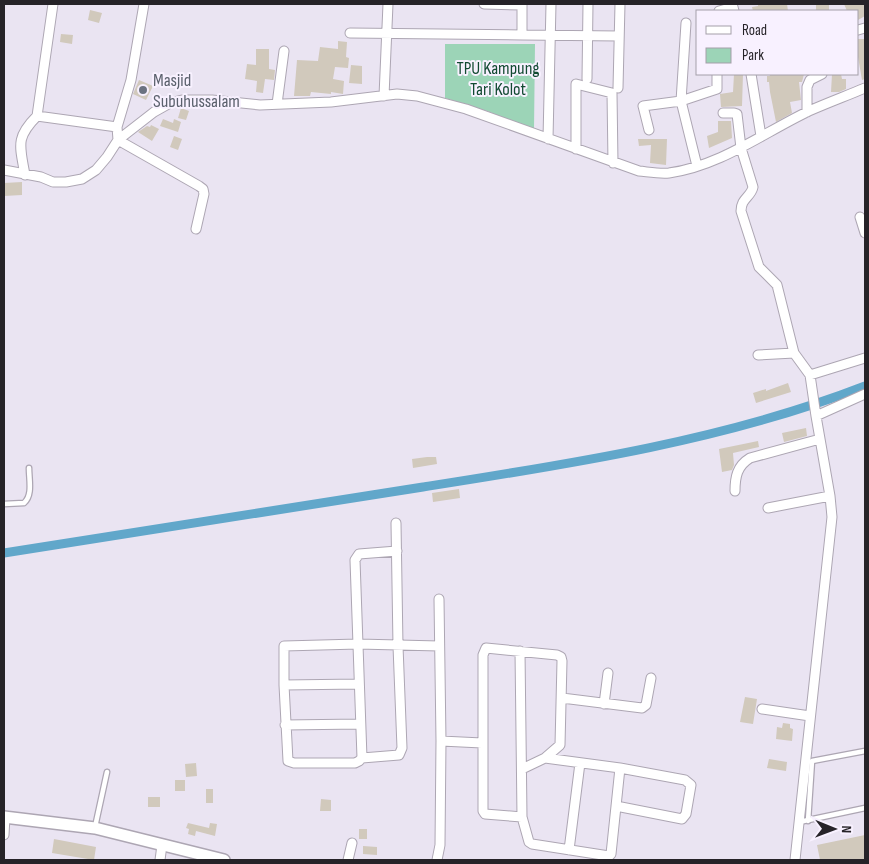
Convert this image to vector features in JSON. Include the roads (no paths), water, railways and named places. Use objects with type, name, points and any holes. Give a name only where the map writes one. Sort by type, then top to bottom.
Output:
[{"type":"street","points":[[25,175],[21,139],[25,130],[37,116],[53,4]]},
{"type":"street","points":[[118,140],[117,128],[131,80],[144,4]]},
{"type":"street","points":[[384,96],[388,4]]},
{"type":"street","points":[[484,4],[522,4],[522,36]]},
{"type":"street","points":[[548,139],[551,4]]},
{"type":"street","points":[[587,78],[588,4]]},
{"type":"street","points":[[618,88],[620,4]]},
{"type":"street","points":[[722,10],[733,7],[734,10]]},
{"type":"street","points":[[686,22],[681,101],[697,166]]},
{"type":"street","points":[[350,33],[619,36]]},
{"type":"street","points":[[277,104],[284,52]]},
{"type":"street","points":[[648,130],[643,106],[681,101],[717,89],[717,75]]},
{"type":"street","points":[[751,75],[761,136]]},
{"type":"street","points":[[807,112],[807,87],[810,80],[820,75]]},
{"type":"street","points":[[576,149],[576,84],[612,94],[613,163]]},
{"type":"street","points":[[4,170],[41,177],[53,182],[82,179],[92,173],[103,162],[118,140],[170,102],[188,99],[260,105],[331,102],[408,95],[431,99],[508,123],[639,171],[665,173],[697,166],[742,148],[807,112],[865,88]]},
{"type":"street","points":[[723,113],[736,114],[742,148],[753,187],[752,191],[742,202],[741,210],[759,267],[777,285],[794,353],[811,379],[830,496],[832,517],[810,716],[803,822],[795,860]]},
{"type":"street","points":[[37,116],[117,128]]},
{"type":"street","points":[[118,140],[203,189],[204,197],[196,229]]},
{"type":"street","points":[[860,217],[865,233]]},
{"type":"street","points":[[758,355],[794,353]]},
{"type":"street","points":[[811,379],[865,358]]},
{"type":"street","points":[[816,414],[865,394]]},
{"type":"street","points":[[735,491],[740,465],[750,458],[820,439]]},
{"type":"street","points":[[768,508],[830,496]]},
{"type":"street","points":[[396,523],[398,646],[402,748],[399,755],[362,758],[357,763],[350,764],[292,763],[287,760],[283,648],[285,645],[358,644],[398,646],[439,646]]},
{"type":"street","points":[[362,758],[356,560],[359,554],[397,551]]},
{"type":"street","points":[[438,860],[440,844],[441,741],[439,599]]},
{"type":"street","points":[[522,769],[546,758],[560,745],[562,661],[560,657],[488,648],[483,652],[482,743],[484,813],[488,816],[522,818]]},
{"type":"street","points":[[520,651],[522,818],[528,842],[609,856],[611,854],[620,768]]},
{"type":"street","points":[[604,704],[608,673]]},
{"type":"street","points":[[562,698],[644,708],[651,678]]},
{"type":"street","points":[[284,685],[359,684]]},
{"type":"street","points":[[762,709],[810,716]]},
{"type":"street","points":[[285,725],[360,724]]},
{"type":"street","points":[[441,741],[482,743]]},
{"type":"street","points":[[546,758],[620,768],[685,780],[691,785],[686,814],[682,819],[616,806]]},
{"type":"street","points":[[569,850],[580,763]]},
{"type":"street","points":[[4,835],[4,817],[95,828],[224,860]]},
{"type":"street","points":[[348,860],[352,843]]},
{"type":"street","points":[[160,860],[162,845]]},
{"type":"lane","points":[[4,504],[24,503],[28,499],[30,493],[29,468]]},
{"type":"lane","points":[[865,751],[812,761],[803,822],[865,808]]},
{"type":"lane","points":[[95,828],[107,772]]},
{"type":"waterway","points":[[4,553],[591,459],[703,436],[812,405],[865,386]]},
{"type":"place","name":"Masjid Subuhussalam","points":[[143,90]]},
{"type":"park label","name":"TPU Kampung Tari Kolot","points":[[498,78]]}]
